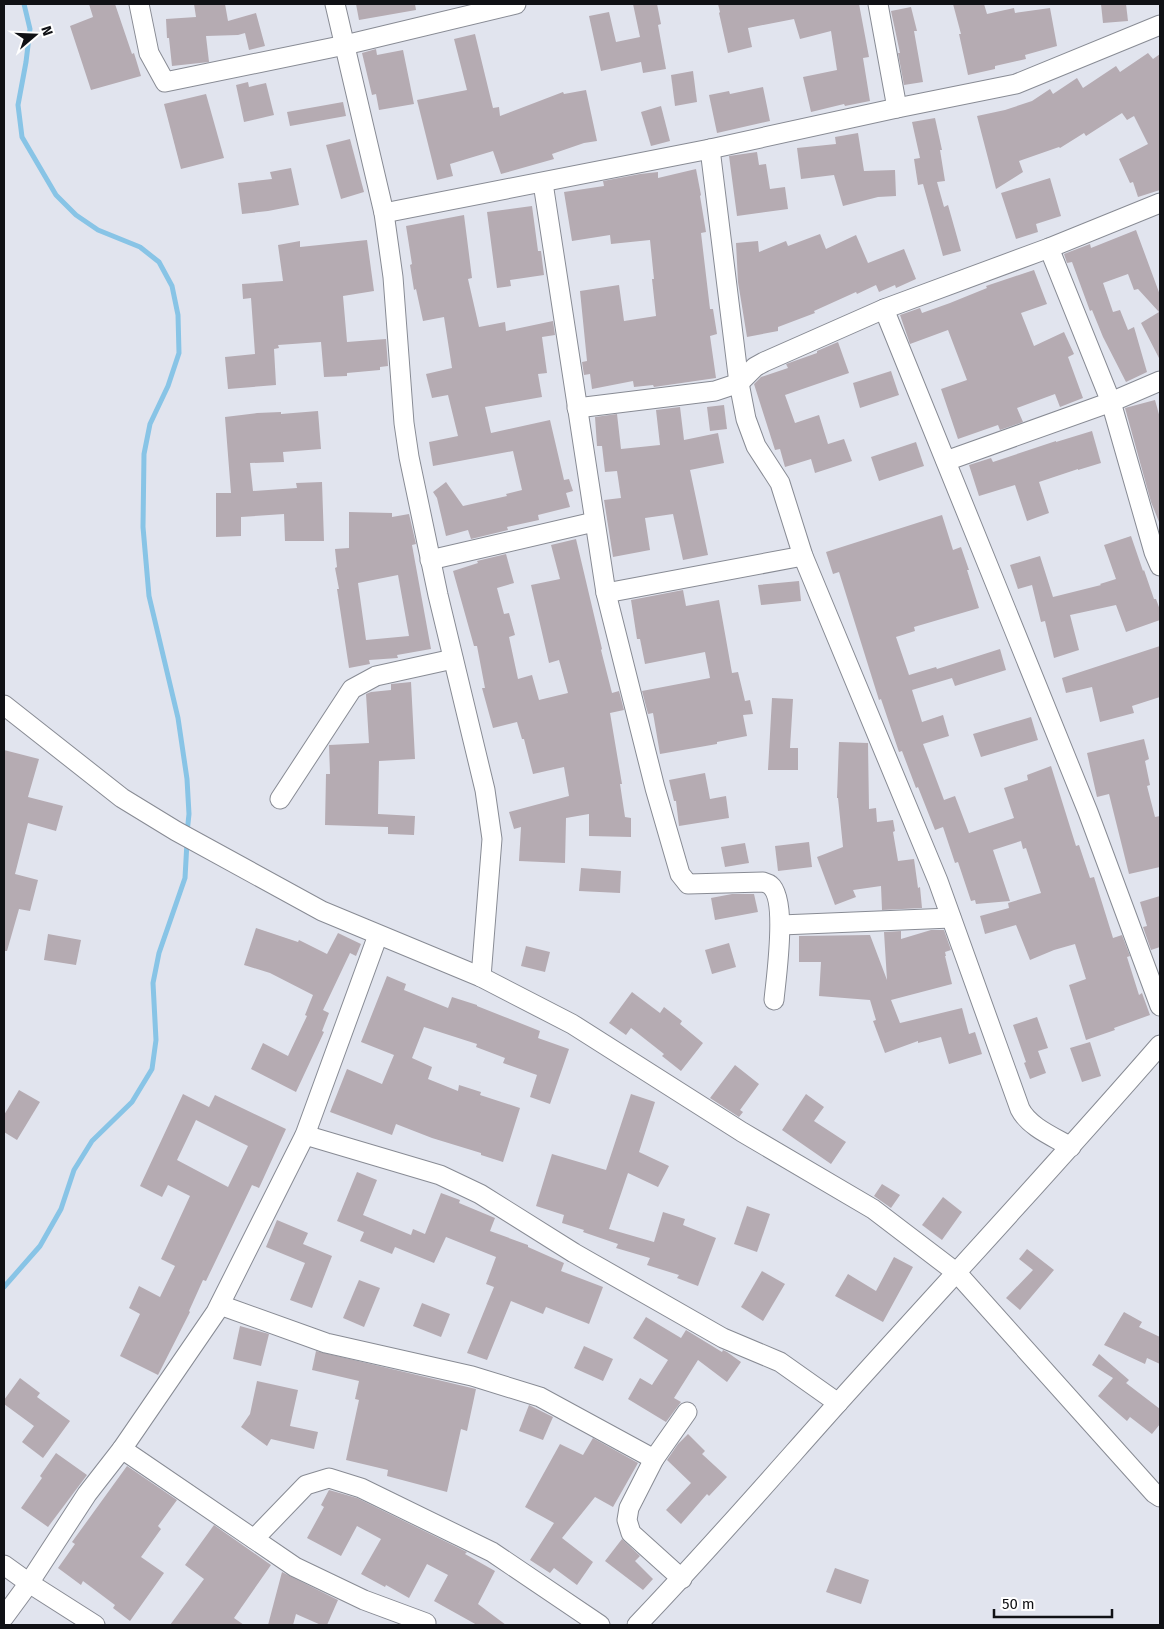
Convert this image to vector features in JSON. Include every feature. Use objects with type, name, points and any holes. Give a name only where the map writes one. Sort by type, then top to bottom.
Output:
[{"type":"street","points":[[139,4],[149,53],[165,82],[345,45],[513,4]]},
{"type":"street","points":[[335,4],[384,213],[393,276],[404,423],[409,457],[430,560],[485,790],[492,839],[481,977]]},
{"type":"street","points":[[878,4],[897,108]]},
{"type":"street","points":[[384,213],[710,149],[1016,84],[1160,25]]},
{"type":"street","points":[[710,149],[746,419],[756,446],[780,483],[803,556],[935,872],[989,1026],[1024,1117],[1071,1147]]},
{"type":"street","points":[[543,183],[606,593],[655,788],[680,874],[688,884],[762,882],[770,885],[776,894],[781,925],[774,1000]]},
{"type":"street","points":[[577,408],[715,392],[740,383],[755,367],[764,362],[884,310],[1050,248],[1160,203]]},
{"type":"street","points":[[1050,248],[1111,402],[1158,556]]},
{"type":"street","points":[[884,310],[1088,812],[1160,1006]]},
{"type":"street","points":[[946,461],[1111,402],[1160,380]]},
{"type":"street","points":[[430,560],[594,522]]},
{"type":"street","points":[[606,593],[803,556]]},
{"type":"street","points":[[280,799],[352,689],[376,676],[453,660]]},
{"type":"street","points":[[4,706],[122,798],[176,831],[322,911],[481,977],[572,1024],[742,1132],[873,1209],[957,1273],[1154,1493],[1160,1497]]},
{"type":"street","points":[[781,925],[951,918]]},
{"type":"street","points":[[4,1617],[29,1583],[87,1494],[122,1449],[220,1304],[305,1135],[378,935]]},
{"type":"street","points":[[637,1625],[682,1578],[1071,1147],[1160,1045]]},
{"type":"street","points":[[305,1135],[440,1175],[480,1194],[574,1253],[723,1338],[780,1362],[838,1403]]},
{"type":"street","points":[[220,1304],[326,1343],[472,1376],[540,1397],[654,1459]]},
{"type":"street","points":[[682,1578],[631,1533],[627,1520],[629,1508],[654,1459],[687,1412]]},
{"type":"street","points":[[122,1449],[295,1567],[364,1600],[426,1624]]},
{"type":"street","points":[[254,1539],[306,1485],[329,1478],[361,1488],[492,1552],[600,1625]]},
{"type":"street","points":[[4,1565],[95,1625]]},
{"type":"building","points":[[89,4],[115,4],[141,76],[91,90],[70,26],[93,17]]},
{"type":"building","points":[[194,4],[225,4],[228,21],[256,13],[265,46],[249,50],[245,33],[206,36],[209,62],[172,66],[166,19],[196,17]]},
{"type":"building","points":[[356,4],[415,4],[416,10],[359,20]]},
{"type":"building","points":[[633,4],[657,4],[661,24],[658,25],[666,69],[643,73],[641,62],[601,71],[589,16],[609,12],[616,42],[640,37]]},
{"type":"building","points":[[718,4],[859,4],[869,57],[863,58],[870,101],[845,106],[844,104],[811,112],[803,77],[837,70],[831,31],[800,39],[794,19],[748,28],[752,47],[728,53]]},
{"type":"building","points":[[953,4],[984,4],[987,14],[1014,8],[1015,13],[1050,8],[1057,46],[1025,55],[1026,59],[968,75],[959,34],[961,34]]},
{"type":"building","points":[[1101,4],[1126,4],[1128,21],[1103,23]]},
{"type":"building","points":[[911,7],[917,31],[914,31],[923,82],[904,85],[898,53],[900,53],[891,11]]},
{"type":"building","points":[[475,34],[493,108],[499,107],[500,116],[563,92],[564,94],[586,90],[597,141],[584,143],[552,154],[554,159],[501,174],[493,151],[450,164],[453,176],[437,180],[417,100],[467,90],[454,39]]},
{"type":"building","points":[[376,49],[377,55],[403,50],[414,104],[379,110],[376,94],[372,95],[362,53]]},
{"type":"building","points":[[1148,53],[1153,59],[1160,54],[1160,190],[1138,197],[1133,182],[1130,183],[1119,159],[1148,144],[1134,116],[1127,120],[1122,113],[1086,136],[1084,133],[1060,148],[1019,161],[1023,172],[996,189],[977,116],[1005,110],[1032,101],[1050,89],[1053,94],[1077,78],[1083,88],[1116,66],[1120,72]]},
{"type":"building","points":[[693,71],[697,102],[675,106],[671,75]]},
{"type":"building","points":[[248,82],[249,87],[266,83],[274,115],[244,122],[236,85]]},
{"type":"building","points":[[763,87],[770,121],[717,133],[709,95],[729,91],[730,94]]},
{"type":"building","points":[[206,94],[224,158],[181,169],[164,104]]},
{"type":"building","points":[[343,102],[346,116],[290,126],[287,112]]},
{"type":"building","points":[[661,106],[670,141],[651,146],[641,112]]},
{"type":"building","points":[[935,118],[942,150],[940,150],[945,181],[937,182],[944,207],[948,205],[961,251],[943,256],[923,184],[918,185],[914,159],[920,158],[912,122]]},
{"type":"building","points":[[858,133],[864,171],[895,170],[896,196],[878,197],[843,206],[834,175],[801,179],[797,148],[836,144],[835,137]]},
{"type":"building","points":[[350,139],[364,192],[341,199],[326,145]]},
{"type":"building","points":[[757,152],[759,165],[766,164],[770,189],[785,187],[788,209],[737,216],[729,156]]},
{"type":"building","points":[[291,168],[299,205],[242,214],[238,183],[272,179],[270,172]]},
{"type":"building","points":[[696,169],[706,232],[701,233],[710,309],[713,309],[717,334],[710,336],[716,378],[654,387],[653,385],[634,387],[633,381],[592,389],[590,374],[584,375],[582,362],[587,361],[580,291],[619,285],[624,321],[656,316],[650,240],[611,244],[610,235],[572,241],[564,192],[604,186],[603,181],[640,174],[658,172],[658,178]]},
{"type":"building","points":[[1050,178],[1061,216],[1036,224],[1038,232],[1016,239],[1001,193]]},
{"type":"building","points":[[532,206],[538,251],[541,251],[544,275],[510,280],[511,286],[497,288],[487,212]]},
{"type":"building","points":[[464,215],[472,278],[468,279],[479,327],[505,322],[506,331],[553,321],[555,335],[542,337],[547,373],[538,374],[542,397],[485,407],[491,433],[550,420],[564,480],[569,479],[573,491],[566,493],[570,507],[538,515],[539,520],[507,527],[508,530],[471,539],[468,530],[446,536],[437,498],[433,492],[446,482],[463,506],[507,496],[506,494],[522,490],[513,451],[433,466],[429,442],[458,436],[448,395],[432,398],[426,374],[452,368],[444,317],[423,321],[416,289],[414,290],[406,226]]},
{"type":"building","points":[[1136,230],[1160,295],[1160,360],[1141,323],[1159,312],[1138,289],[1134,290],[1128,274],[1103,283],[1113,312],[1120,310],[1128,330],[1134,327],[1147,372],[1126,382],[1103,337],[1092,310],[1090,311],[1072,262],[1067,263],[1064,254],[1090,244],[1091,248]]},
{"type":"building","points":[[820,234],[826,249],[856,235],[868,263],[904,249],[916,279],[896,288],[895,285],[879,292],[876,285],[814,311],[815,313],[778,327],[778,331],[747,337],[738,282],[736,243],[758,241],[759,252],[786,241],[788,246]]},
{"type":"building","points":[[367,240],[374,291],[343,296],[347,342],[386,339],[388,366],[380,367],[380,370],[347,373],[347,376],[324,377],[321,342],[278,345],[279,348],[274,349],[276,385],[228,389],[225,357],[255,354],[251,298],[243,299],[242,284],[283,281],[278,245],[300,241],[300,247]]},
{"type":"building","points":[[1034,270],[1047,304],[1021,313],[1034,346],[1064,332],[1074,354],[1068,357],[1083,398],[1060,407],[1055,394],[1017,408],[1023,422],[1000,430],[998,425],[958,439],[941,389],[967,380],[948,330],[910,344],[900,315],[920,308],[922,313],[987,288],[986,286]]},
{"type":"building","points":[[838,342],[849,373],[785,395],[795,423],[819,415],[828,444],[844,439],[852,461],[815,473],[811,459],[785,467],[780,449],[775,450],[754,384],[761,377],[788,368],[786,364],[817,353],[817,351]]},
{"type":"building","points":[[891,371],[899,395],[860,408],[853,383]]},
{"type":"building","points":[[1155,400],[1160,418],[1159,522],[1151,502],[1125,408]]},
{"type":"building","points":[[724,405],[727,429],[710,431],[707,407]]},
{"type":"building","points":[[680,407],[684,440],[718,433],[724,463],[690,470],[708,555],[683,560],[673,514],[645,518],[650,550],[613,557],[604,500],[621,498],[617,471],[605,472],[602,446],[597,446],[595,417],[617,414],[621,449],[660,445],[656,410]]},
{"type":"building","points":[[318,411],[321,449],[283,452],[284,462],[250,463],[253,491],[297,488],[296,483],[322,482],[324,541],[285,541],[284,514],[241,517],[241,536],[216,537],[216,493],[231,493],[225,417],[257,413],[281,412],[281,414]]},
{"type":"building","points":[[1092,431],[1101,463],[1039,482],[1049,513],[1027,521],[1015,485],[979,496],[969,465],[991,458],[993,462]]},
{"type":"building","points":[[916,442],[924,466],[879,481],[871,457]]},
{"type":"building","points":[[349,512],[392,513],[392,517],[409,514],[416,544],[412,545],[431,649],[397,655],[398,658],[369,660],[370,664],[349,668],[337,589],[339,589],[335,568],[337,567],[335,549],[349,548]],"holes":[[[398,575],[409,636],[366,640],[358,583]]]},
{"type":"building","points":[[942,515],[953,550],[961,547],[979,608],[914,627],[915,631],[896,637],[909,675],[936,667],[937,669],[1000,649],[1006,670],[955,686],[952,678],[912,690],[922,722],[943,715],[949,736],[923,744],[944,800],[955,796],[969,833],[1014,818],[1004,788],[1028,780],[1027,775],[1051,766],[1076,846],[1079,845],[1090,878],[1094,877],[1113,938],[1122,935],[1130,956],[1127,957],[1139,995],[1142,993],[1150,1015],[1086,1040],[1069,985],[1086,979],[1075,944],[1030,960],[1016,925],[985,934],[980,916],[1009,908],[1008,903],[1041,893],[1026,848],[1023,849],[1021,841],[993,850],[1010,901],[976,904],[975,900],[971,901],[958,862],[955,863],[943,827],[935,830],[902,751],[899,752],[881,699],[879,700],[839,572],[833,574],[826,552]]},
{"type":"building","points":[[1131,536],[1143,571],[1160,610],[1160,620],[1126,632],[1116,605],[1070,615],[1079,650],[1054,658],[1045,621],[1041,622],[1032,585],[1018,589],[1010,565],[1040,556],[1053,597],[1101,585],[1116,579],[1104,545]]},
{"type":"building","points":[[576,539],[612,693],[619,691],[624,710],[610,713],[622,784],[620,784],[625,817],[631,818],[631,837],[589,836],[589,814],[566,818],[565,863],[519,861],[521,827],[514,829],[509,812],[569,796],[564,767],[533,774],[524,739],[522,739],[517,722],[493,728],[482,688],[485,688],[477,646],[474,646],[453,571],[478,563],[477,561],[506,554],[514,583],[497,588],[504,614],[509,613],[515,635],[509,637],[518,679],[532,675],[539,700],[568,693],[559,660],[549,663],[531,585],[560,579],[551,545]]},
{"type":"building","points":[[799,581],[801,601],[761,605],[758,585]]},
{"type":"building","points":[[683,590],[686,606],[719,600],[732,673],[738,672],[745,701],[750,700],[753,714],[743,715],[747,736],[717,742],[717,744],[660,754],[653,713],[648,714],[642,691],[710,678],[705,652],[645,664],[640,639],[637,639],[631,600]]},
{"type":"building","points":[[1160,646],[1160,697],[1132,706],[1134,713],[1100,722],[1092,687],[1066,693],[1062,678]]},
{"type":"building","points":[[411,682],[415,759],[379,761],[378,814],[415,816],[414,835],[388,834],[388,827],[325,825],[326,774],[330,774],[329,745],[369,743],[366,694],[391,690],[391,684]]},
{"type":"building","points":[[772,698],[793,699],[790,748],[798,748],[798,770],[768,770]]},
{"type":"building","points":[[1031,717],[1038,740],[981,757],[973,734]]},
{"type":"building","points":[[1144,739],[1149,759],[1145,761],[1150,785],[1147,786],[1155,817],[1160,816],[1160,867],[1129,874],[1109,794],[1097,797],[1087,753]]},
{"type":"building","points":[[839,742],[868,743],[869,809],[876,808],[877,822],[893,820],[898,861],[914,859],[922,908],[882,910],[881,886],[853,890],[856,897],[835,905],[817,857],[843,847],[837,798]]},
{"type":"building","points":[[4,750],[39,759],[28,797],[63,806],[56,831],[28,823],[15,874],[38,880],[30,911],[19,909],[7,951],[4,951]]},
{"type":"building","points":[[705,773],[710,799],[726,796],[729,818],[679,826],[676,801],[674,801],[669,780]]},
{"type":"building","points":[[809,842],[812,867],[778,871],[775,846]]},
{"type":"building","points":[[745,843],[749,863],[725,867],[721,847]]},
{"type":"building","points":[[581,868],[621,871],[620,893],[579,891]]},
{"type":"building","points":[[732,894],[754,894],[758,912],[715,920],[711,898]]},
{"type":"building","points":[[1160,896],[1160,947],[1151,950],[1143,927],[1147,926],[1140,902]]},
{"type":"building","points":[[256,928],[298,942],[299,940],[327,954],[338,933],[361,944],[356,956],[350,953],[323,1010],[329,1013],[322,1031],[324,1032],[296,1092],[251,1069],[263,1043],[288,1056],[307,1016],[305,1015],[313,995],[270,973],[244,965]]},
{"type":"building","points":[[931,930],[944,930],[951,950],[945,952],[945,956],[952,984],[891,1000],[900,1023],[962,1008],[969,1034],[975,1032],[982,1054],[949,1064],[941,1037],[918,1043],[918,1041],[885,1053],[873,1021],[876,1020],[870,1000],[819,996],[821,962],[799,962],[799,936],[870,935],[887,980],[884,932],[901,931],[901,939]]},
{"type":"building","points":[[48,934],[81,940],[76,965],[44,960]]},
{"type":"building","points":[[729,943],[736,967],[712,974],[705,950]]},
{"type":"building","points":[[526,946],[550,952],[545,972],[521,966]]},
{"type":"building","points":[[387,976],[406,984],[404,990],[448,1008],[452,997],[477,1005],[540,1031],[538,1038],[569,1049],[550,1104],[530,1097],[537,1075],[503,1063],[505,1058],[476,1047],[477,1044],[424,1027],[412,1058],[432,1067],[428,1079],[458,1091],[459,1085],[481,1092],[480,1095],[520,1108],[503,1162],[396,1124],[392,1135],[330,1112],[347,1069],[382,1084],[394,1055],[361,1042]]},
{"type":"building","points":[[632,992],[660,1013],[664,1007],[682,1021],[680,1024],[703,1043],[681,1071],[662,1056],[664,1054],[631,1028],[626,1035],[609,1023]]},
{"type":"building","points":[[1037,1017],[1048,1048],[1038,1051],[1046,1073],[1030,1079],[1013,1025]]},
{"type":"building","points":[[1090,1042],[1101,1076],[1082,1082],[1070,1048]]},
{"type":"building","points":[[735,1065],[759,1084],[740,1110],[743,1112],[739,1117],[710,1098]]},
{"type":"building","points":[[19,1090],[40,1102],[17,1140],[4,1132],[4,1115]]},
{"type":"building","points":[[183,1094],[209,1107],[215,1095],[286,1129],[259,1188],[252,1185],[206,1281],[203,1280],[190,1312],[158,1375],[120,1356],[140,1314],[129,1308],[139,1286],[160,1297],[175,1266],[161,1259],[190,1196],[168,1185],[162,1197],[140,1186]],"holes":[[[196,1120],[248,1146],[228,1187],[177,1160]]]},
{"type":"building","points":[[631,1094],[655,1102],[639,1152],[669,1166],[658,1187],[628,1173],[609,1229],[654,1242],[663,1212],[685,1219],[683,1225],[716,1238],[698,1286],[677,1278],[679,1275],[647,1265],[650,1258],[616,1248],[618,1244],[562,1223],[564,1215],[536,1206],[552,1154],[606,1170]]},
{"type":"building","points":[[806,1094],[824,1107],[814,1121],[846,1142],[831,1164],[782,1130]]},
{"type":"building","points":[[357,1172],[377,1180],[363,1215],[411,1235],[413,1229],[425,1234],[441,1193],[460,1200],[459,1203],[495,1218],[490,1231],[528,1245],[528,1247],[564,1263],[561,1271],[603,1287],[589,1324],[546,1307],[543,1314],[511,1301],[487,1360],[467,1353],[494,1287],[486,1284],[496,1257],[446,1237],[434,1263],[395,1247],[392,1254],[360,1241],[364,1232],[337,1221]]},
{"type":"building","points":[[882,1184],[900,1195],[891,1208],[874,1196]]},
{"type":"building","points":[[943,1197],[962,1212],[942,1240],[922,1225]]},
{"type":"building","points":[[747,1206],[770,1214],[757,1252],[734,1244]]},
{"type":"building","points":[[277,1220],[308,1233],[303,1244],[332,1256],[312,1308],[290,1300],[305,1263],[266,1247]]},
{"type":"building","points":[[1027,1249],[1054,1270],[1020,1310],[1006,1298],[1033,1270],[1019,1259]]},
{"type":"building","points":[[894,1257],[913,1267],[883,1322],[835,1296],[848,1274],[876,1291]]},
{"type":"building","points":[[762,1271],[785,1284],[763,1321],[741,1307]]},
{"type":"building","points":[[359,1280],[380,1288],[364,1327],[343,1318]]},
{"type":"building","points":[[422,1303],[450,1314],[441,1337],[413,1326]]},
{"type":"building","points":[[1124,1312],[1142,1322],[1139,1327],[1160,1337],[1160,1364],[1147,1358],[1145,1364],[1104,1345]]},
{"type":"building","points":[[646,1317],[681,1338],[686,1330],[722,1352],[723,1350],[727,1352],[741,1362],[727,1382],[698,1360],[674,1398],[681,1402],[666,1422],[628,1399],[640,1378],[652,1385],[668,1360],[633,1338]]},
{"type":"building","points":[[240,1326],[269,1334],[261,1366],[233,1359]]},
{"type":"building","points":[[584,1346],[613,1359],[603,1381],[574,1368]]},
{"type":"building","points":[[316,1351],[476,1389],[467,1431],[461,1429],[447,1492],[387,1476],[388,1470],[346,1460],[359,1400],[355,1399],[359,1381],[312,1370]]},
{"type":"building","points":[[1099,1354],[1129,1380],[1126,1383],[1160,1409],[1160,1424],[1152,1434],[1130,1417],[1127,1421],[1098,1396],[1113,1378],[1092,1365]]},
{"type":"building","points":[[20,1378],[40,1393],[37,1397],[70,1421],[43,1458],[22,1442],[34,1426],[4,1404],[4,1400]]},
{"type":"building","points":[[257,1381],[298,1390],[290,1426],[318,1432],[314,1449],[271,1439],[267,1446],[241,1427],[250,1414]]},
{"type":"building","points":[[529,1405],[553,1417],[543,1440],[519,1431]]},
{"type":"building","points":[[688,1434],[705,1451],[702,1454],[727,1477],[709,1496],[707,1494],[681,1524],[666,1510],[691,1483],[667,1460]]},
{"type":"building","points":[[593,1438],[638,1463],[613,1507],[595,1497],[562,1538],[593,1562],[577,1585],[554,1568],[550,1573],[530,1560],[554,1523],[525,1507],[560,1444],[583,1455]]},
{"type":"building","points":[[56,1453],[87,1475],[48,1527],[21,1508],[42,1478],[40,1476]]},
{"type":"building","points":[[127,1466],[177,1500],[158,1526],[161,1529],[141,1557],[164,1573],[130,1621],[113,1608],[115,1605],[83,1581],[81,1585],[58,1568],[75,1544],[72,1542]]},
{"type":"building","points":[[329,1490],[357,1498],[467,1552],[465,1554],[495,1571],[478,1604],[506,1625],[477,1625],[434,1601],[448,1575],[427,1564],[409,1598],[361,1574],[381,1539],[357,1526],[341,1556],[307,1538],[324,1507],[321,1505]]},
{"type":"building","points":[[214,1525],[271,1565],[234,1618],[244,1625],[170,1625],[204,1579],[185,1565]]},
{"type":"building","points":[[622,1539],[640,1556],[635,1561],[653,1579],[643,1590],[605,1561]]},
{"type":"building","points":[[835,1568],[869,1580],[861,1604],[826,1592]]},
{"type":"building","points":[[282,1572],[338,1600],[327,1625],[321,1625],[296,1614],[293,1625],[268,1625]]},
{"type":"waterway","points":[[24,4],[30,29],[18,105],[22,137],[56,195],[76,215],[98,230],[140,247],[159,262],[172,286],[178,315],[179,353],[168,386],[150,424],[144,454],[143,527],[149,596],[178,718],[187,779],[189,814],[187,833]]},
{"type":"waterway","points":[[4,1287],[40,1246],[61,1209],[74,1170],[92,1141],[132,1102],[152,1069],[156,1040],[153,983],[159,953],[185,878],[187,842]]}]
